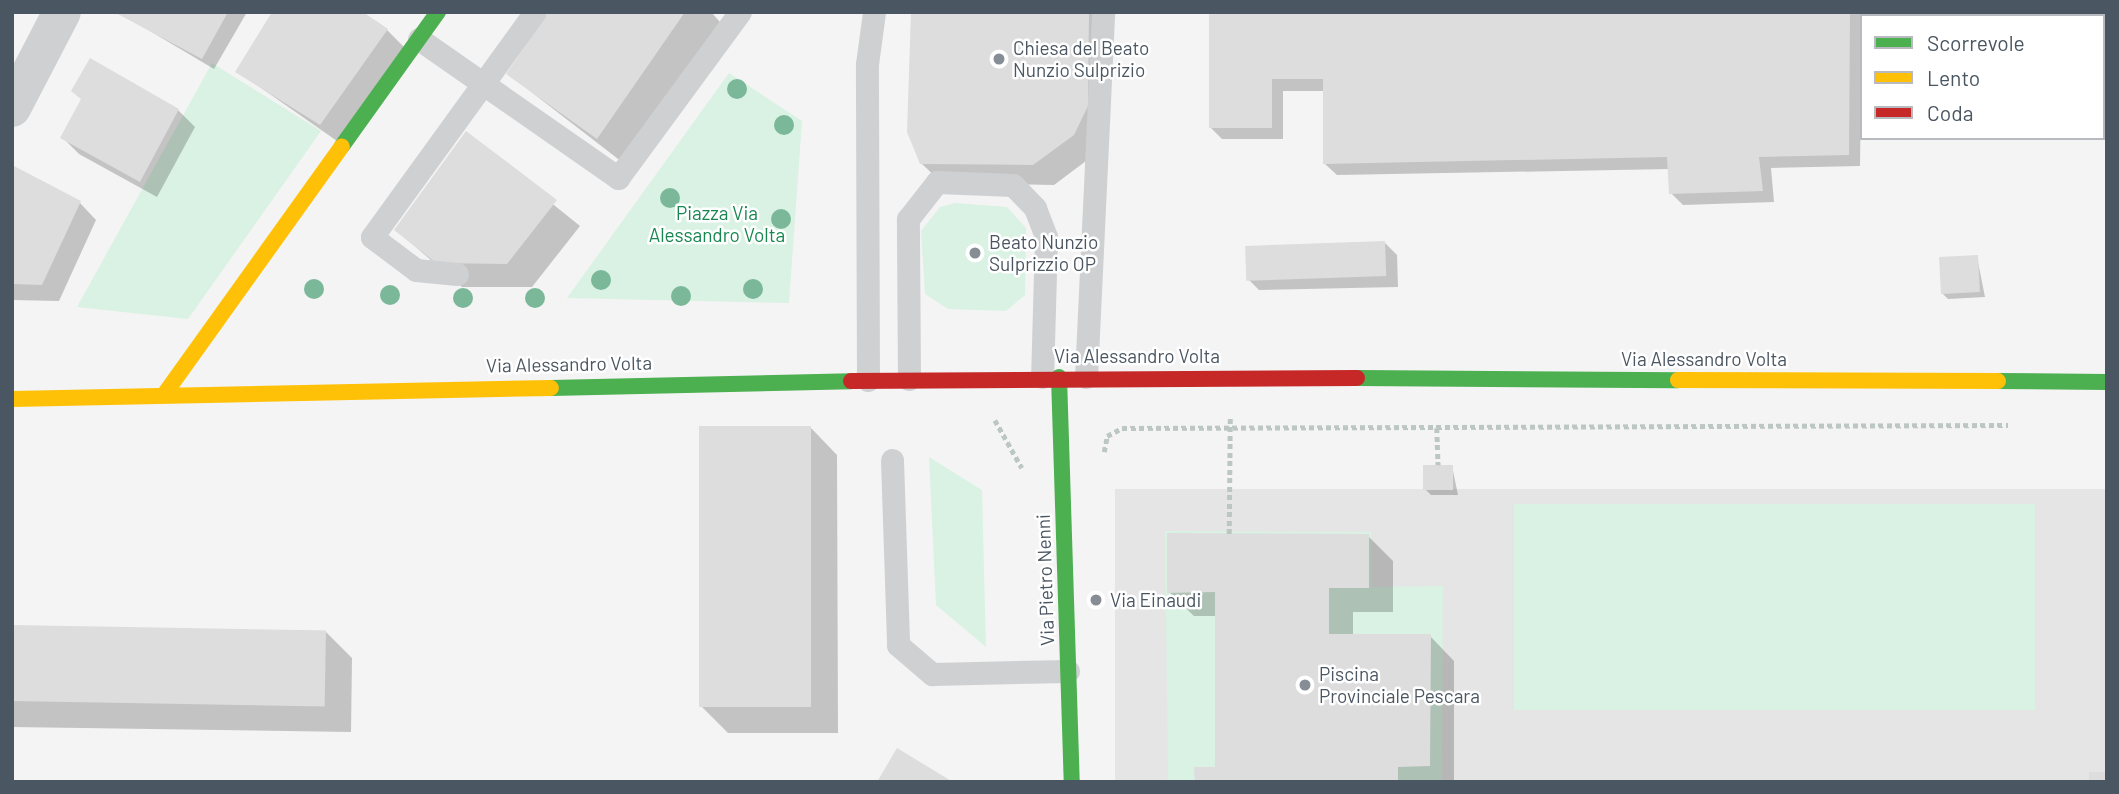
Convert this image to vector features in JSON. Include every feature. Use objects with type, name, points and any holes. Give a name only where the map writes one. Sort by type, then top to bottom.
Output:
[{"type":"street","points":[[12,108],[62,12]]},
{"type":"street","points":[[166,392],[438,12]]},
{"type":"street","name":"Via Alessandro Volta","points":[[12,399],[166,392],[1050,377],[2107,382]]},
{"type":"street","name":"Via Pietro Nenni","points":[[1050,377],[1072,782]]},
{"type":"lane","points":[[457,274],[416,270],[372,237],[535,12]]},
{"type":"lane","points":[[419,39],[618,178],[740,12]]},
{"type":"lane","points":[[868,380],[867,64],[874,12]]},
{"type":"lane","points":[[1086,377],[1103,12]]},
{"type":"lane","points":[[909,379],[908,219],[937,183],[1013,185],[1035,208],[1046,237],[1050,377]]},
{"type":"lane","points":[[892,460],[898,645],[932,674],[1068,671]]},
{"type":"path","points":[[1229,534],[1231,378]]},
{"type":"path","points":[[1437,428],[1438,465]]},
{"type":"shaded area","points":[[1115,489],[2107,489],[2107,782],[1115,782]]},
{"type":"green space","points":[[212,63],[321,131],[188,319],[77,307]]},
{"type":"green space","name":"Piazza Via Alessandro Volta","points":[[729,73],[802,121],[789,303],[567,298]]},
{"type":"green space","points":[[955,203],[1007,207],[1026,228],[1025,295],[1006,311],[948,309],[925,294],[921,231],[940,207]]},
{"type":"green space","points":[[929,457],[982,490],[986,647],[936,605]]},
{"type":"green space","points":[[1514,504],[2035,504],[2035,710],[1514,710]]},
{"type":"green space","name":"Piscina Provinciale Pescara","points":[[1165,531],[1371,532],[1372,587],[1443,586],[1442,782],[1168,782]]},
{"type":"building","points":[[114,12],[228,12],[202,59]]},
{"type":"building","points":[[272,12],[363,12],[388,29],[320,125],[235,72]]},
{"type":"building","points":[[549,12],[685,12],[597,139],[506,74]]},
{"type":"building","name":"Chiesa del Beato Nunzio Sulprizio","points":[[911,12],[1089,12],[1088,106],[1074,135],[1033,165],[920,164],[907,132]]},
{"type":"building","points":[[1209,12],[1850,12],[1849,155],[1759,157],[1763,191],[1669,194],[1667,157],[1323,164],[1323,79],[1272,79],[1272,128],[1209,128]]},
{"type":"building","points":[[90,58],[179,109],[140,182],[60,138],[81,99],[71,91]]},
{"type":"building","points":[[466,131],[557,200],[507,264],[436,263],[394,230]]},
{"type":"building","points":[[14,166],[81,201],[42,285],[12,284]]},
{"type":"building","points":[[1385,241],[1386,276],[1246,281],[1245,246]]},
{"type":"building","points":[[1978,255],[1980,292],[1941,294],[1939,257]]},
{"type":"building","points":[[699,426],[811,426],[811,707],[699,707]]},
{"type":"building","points":[[1423,465],[1453,465],[1453,490],[1423,490]]},
{"type":"building","name":"Piscina Provinciale Pescara","points":[[1167,533],[1369,534],[1369,588],[1329,588],[1329,634],[1431,634],[1430,766],[1398,767],[1398,782],[1195,782],[1194,767],[1215,767],[1215,592],[1167,593]]},
{"type":"building","points":[[12,625],[326,630],[325,706],[12,701]]},
{"type":"building","points":[[897,748],[953,782],[877,782]]},
{"type":"building","points":[[2089,772],[2107,772],[2107,782],[2089,782]]},
{"type":"traffic: fast","points":[[342,146],[438,12]]},
{"type":"traffic: fast","points":[[1059,377],[1072,782]]},
{"type":"traffic: fast","points":[[1357,378],[1678,380]]},
{"type":"traffic: fast","points":[[551,388],[851,381]]},
{"type":"traffic: fast","points":[[1998,381],[2107,382]]},
{"type":"traffic: slow","points":[[166,392],[342,146]]},
{"type":"traffic: slow","points":[[1678,380],[1998,381]]},
{"type":"traffic: slow","points":[[12,399],[551,388]]},
{"type":"traffic: jam","points":[[851,381],[1357,378]]},
{"type":"place","name":"Chiesa del Beato Nunzio Sulprizio","points":[[999,59]]},
{"type":"place","name":"Beato Nunzio Sulprizzio OP","points":[[975,253]]},
{"type":"place","name":"Via Einaudi","points":[[1096,600]]},
{"type":"place","name":"Piscina Provinciale Pescara","points":[[1305,685]]}]
